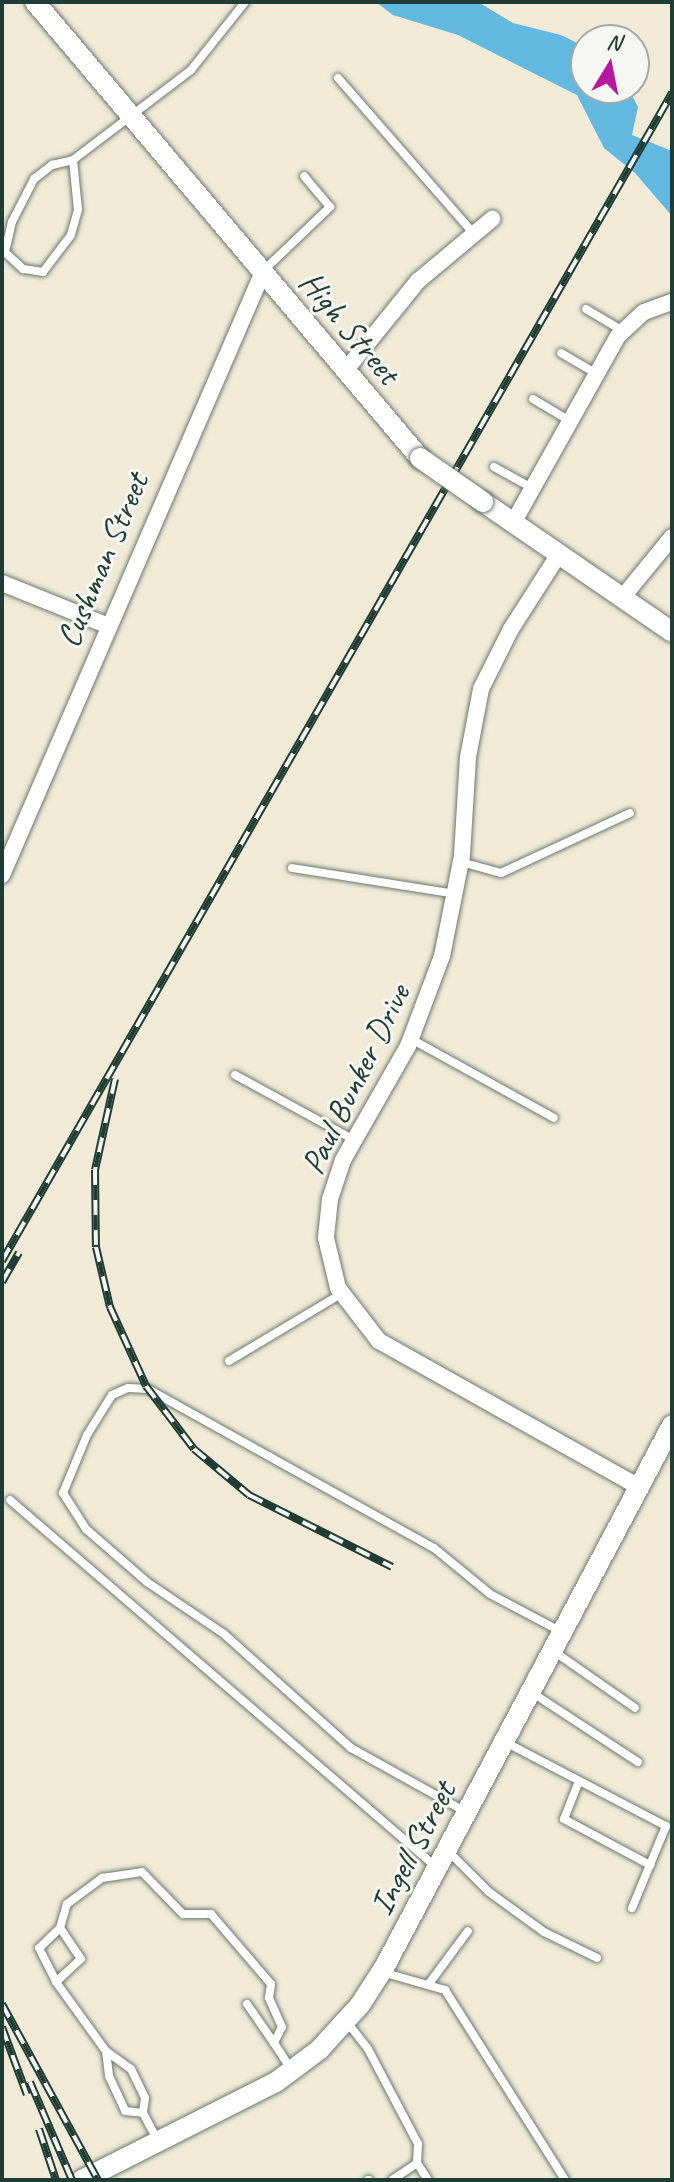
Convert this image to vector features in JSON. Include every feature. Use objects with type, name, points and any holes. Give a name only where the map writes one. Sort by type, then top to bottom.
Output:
[{"type":"street","name":"High Street","points":[[35,2],[131,111],[420,458],[672,632]]},
{"type":"street","points":[[345,371],[418,281],[492,219]]},
{"type":"street","name":"Cushman Street","points":[[2,875],[106,625],[263,272]]},
{"type":"street","points":[[513,523],[623,331],[644,312],[672,302]]},
{"type":"street","points":[[622,598],[672,537]]},
{"type":"street","name":"Paul Bunker Drive","points":[[559,554],[511,629],[481,689],[468,757],[456,894],[434,983],[411,1039],[335,1180],[326,1218],[328,1255],[341,1294],[363,1325],[404,1359],[639,1487]]},
{"type":"street","points":[[2,583],[106,625]]},
{"type":"street","name":"Ingell Street","points":[[82,2180],[293,2072],[346,2022],[382,1972],[672,1425]]},
{"type":"lane","points":[[73,160],[78,210],[71,235],[43,272],[23,269],[5,252],[12,222],[34,179],[52,165],[73,160],[131,111],[198,63],[245,2]]},
{"type":"lane","points":[[338,78],[474,234]]},
{"type":"lane","points":[[263,272],[330,207],[304,176]]},
{"type":"lane","points":[[586,309],[623,331]]},
{"type":"lane","points":[[561,353],[598,374]]},
{"type":"lane","points":[[533,399],[570,421]]},
{"type":"lane","points":[[494,467],[532,488]]},
{"type":"lane","points":[[461,862],[501,873],[630,813]]},
{"type":"lane","points":[[292,868],[456,894]]},
{"type":"lane","points":[[411,1039],[554,1118]]},
{"type":"lane","points":[[235,1075],[354,1140]]},
{"type":"lane","points":[[229,1361],[341,1294]]},
{"type":"lane","points":[[467,1812],[351,1748],[224,1634],[147,1582],[86,1529],[63,1493],[87,1435],[112,1395],[128,1388],[148,1389],[434,1548],[490,1594],[556,1640],[635,1708]]},
{"type":"lane","points":[[10,1500],[437,1868]]},
{"type":"lane","points":[[530,1691],[638,1762]]},
{"type":"lane","points":[[505,1742],[666,1826],[632,1908]]},
{"type":"lane","points":[[579,1781],[564,1819],[650,1865]]},
{"type":"lane","points":[[447,1849],[489,1892],[544,1932],[597,1958]]},
{"type":"lane","points":[[159,2142],[143,2113],[145,2098],[131,2069],[106,2051],[56,1982],[39,1948],[60,1928],[67,1904],[102,1878],[142,1872],[183,1914],[211,1914],[271,1984],[269,1998],[282,2027],[274,2043]]},
{"type":"lane","points":[[56,1982],[81,1959],[60,1928]]},
{"type":"lane","points":[[428,1985],[468,1931]]},
{"type":"lane","points":[[382,1972],[445,1990],[565,2180]]},
{"type":"lane","points":[[247,2004],[293,2072]]},
{"type":"lane","points":[[346,2022],[368,2049],[418,2144],[417,2163],[428,2180]]},
{"type":"lane","points":[[106,2051],[109,2076],[125,2111],[143,2113]]},
{"type":"lane","points":[[392,2180],[417,2163]]},
{"type":"water","points":[[376,2],[478,2],[513,23],[561,35],[570,39],[570,91],[458,35],[393,15]]},
{"type":"water","points":[[582,104],[636,104],[632,135],[672,151],[672,216],[635,173],[604,148]]},
{"type":"railway","points":[[2,1261],[672,93]]},
{"type":"railway","points":[[115,1079],[95,1170],[96,1247],[110,1307],[146,1386],[194,1449],[249,1495],[392,1567]]},
{"type":"railway","points":[[2,1282],[19,1252]]},
{"type":"railway","points":[[2,2004],[98,2180]]},
{"type":"railway","points":[[2,2027],[27,2095]]},
{"type":"railway","points":[[30,2082],[72,2180]]},
{"type":"railway","points":[[39,2129],[56,2180]]}]
